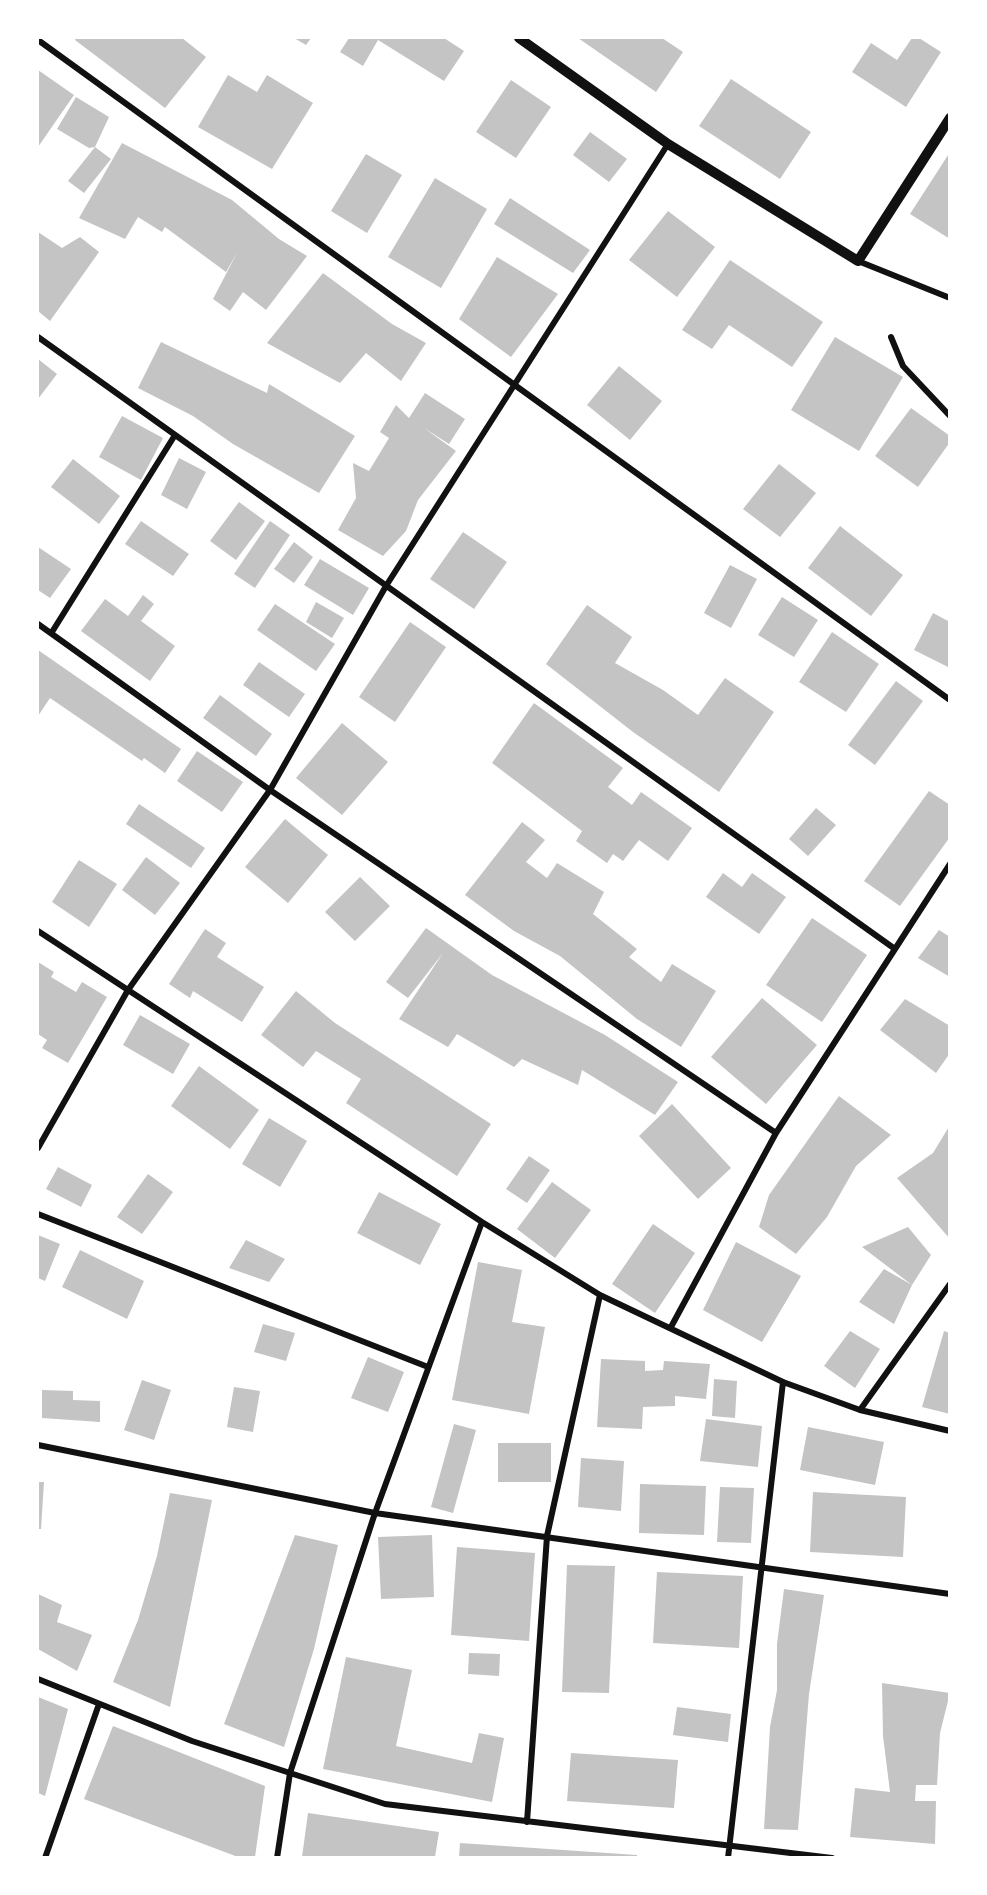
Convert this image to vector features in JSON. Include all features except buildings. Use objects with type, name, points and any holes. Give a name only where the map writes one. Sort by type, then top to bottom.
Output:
[{"type":"street","points":[[519,38],[668,144],[858,261],[950,298]]},
{"type":"street","points":[[38,40],[950,700]]},
{"type":"street","points":[[858,261],[950,118]]},
{"type":"street","points":[[38,1148],[128,990],[270,790],[386,586],[668,144]]},
{"type":"street","points":[[38,337],[895,949]]},
{"type":"street","points":[[891,337],[903,366],[950,416]]},
{"type":"street","points":[[52,632],[175,435]]},
{"type":"street","points":[[38,624],[270,790],[776,1133]]},
{"type":"street","points":[[671,1327],[776,1133],[950,864]]},
{"type":"street","points":[[38,931],[482,1222],[600,1295],[783,1382],[860,1410],[950,1431]]},
{"type":"street","points":[[38,1214],[428,1367]]},
{"type":"street","points":[[277,1857],[290,1773],[375,1513],[482,1222]]},
{"type":"street","points":[[860,1410],[950,1284]]},
{"type":"street","points":[[527,1822],[547,1536],[600,1295]]},
{"type":"street","points":[[728,1857],[783,1382]]},
{"type":"street","points":[[38,1445],[375,1513],[950,1594]]},
{"type":"street","points":[[38,1679],[192,1741],[385,1804],[832,1857]]},
{"type":"street","points":[[45,1857],[99,1704]]}]
